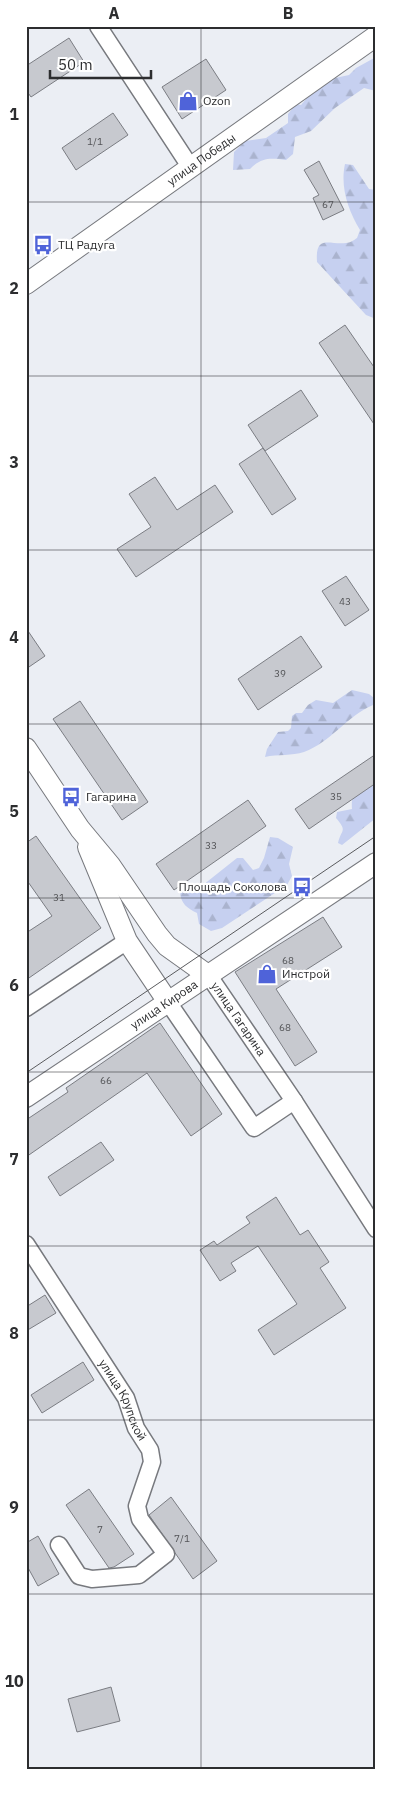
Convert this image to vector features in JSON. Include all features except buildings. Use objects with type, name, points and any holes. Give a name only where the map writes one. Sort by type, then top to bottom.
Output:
[{"type":"street","points":[[98,26],[191,168]]},
{"type":"street","name":"улица Победы","points":[[26,284],[376,36]]},
{"type":"street","name":"улица Гагарина","points":[[26,748],[80,829],[110,864],[167,946],[209,976],[294,1101],[376,1230]]},
{"type":"street","name":"улица Гагарина","points":[[80,829],[127,941],[254,1128],[294,1101]]},
{"type":"street","name":"улица Кирова","points":[[26,1097],[376,863]]},
{"type":"street","points":[[26,1008],[127,941]]},
{"type":"street","name":"улица Крупской","points":[[26,1244],[126,1398],[136,1428],[150,1450],[152,1462],[137,1506],[140,1519],[166,1554],[139,1575],[92,1579],[79,1576],[59,1545]]},
{"type":"green space","points":[[376,57],[376,91],[364,88],[335,108],[311,131],[295,137],[293,154],[286,160],[266,159],[258,162],[250,169],[233,170],[234,152],[245,141],[266,138],[288,123],[288,114],[296,104],[301,105],[307,98],[335,78],[349,75],[356,68]]},
{"type":"green space","points":[[345,164],[353,165],[369,189],[376,190],[376,319],[366,315],[317,262],[318,247],[321,244],[349,242],[357,238],[360,230],[344,190]]},
{"type":"green space","points":[[352,690],[369,694],[374,698],[373,705],[355,716],[314,748],[290,755],[265,757],[267,749],[278,732],[288,731],[291,728],[292,716],[296,713],[302,713],[308,705],[316,700],[333,703]]},
{"type":"green space","points":[[376,774],[376,818],[342,845],[338,843],[343,828],[336,818],[337,812],[352,809],[355,792],[362,784]]},
{"type":"green space","points":[[270,837],[278,838],[293,847],[289,864],[292,876],[287,885],[222,928],[211,931],[199,924],[197,913],[185,905],[180,892],[187,886],[203,885],[237,858],[243,858],[253,870],[259,868]]},
{"type":"tram line","points":[[26,1073],[376,836]]},
{"type":"place","name":"Ozon","points":[[188,101]]},
{"type":"place","name":"ТЦ Радуга","points":[[43,245]]},
{"type":"place","name":"Гагарина","points":[[71,797]]},
{"type":"place","name":"Площадь Соколова","points":[[302,887]]},
{"type":"place","name":"Инстрой","points":[[267,974]]}]
